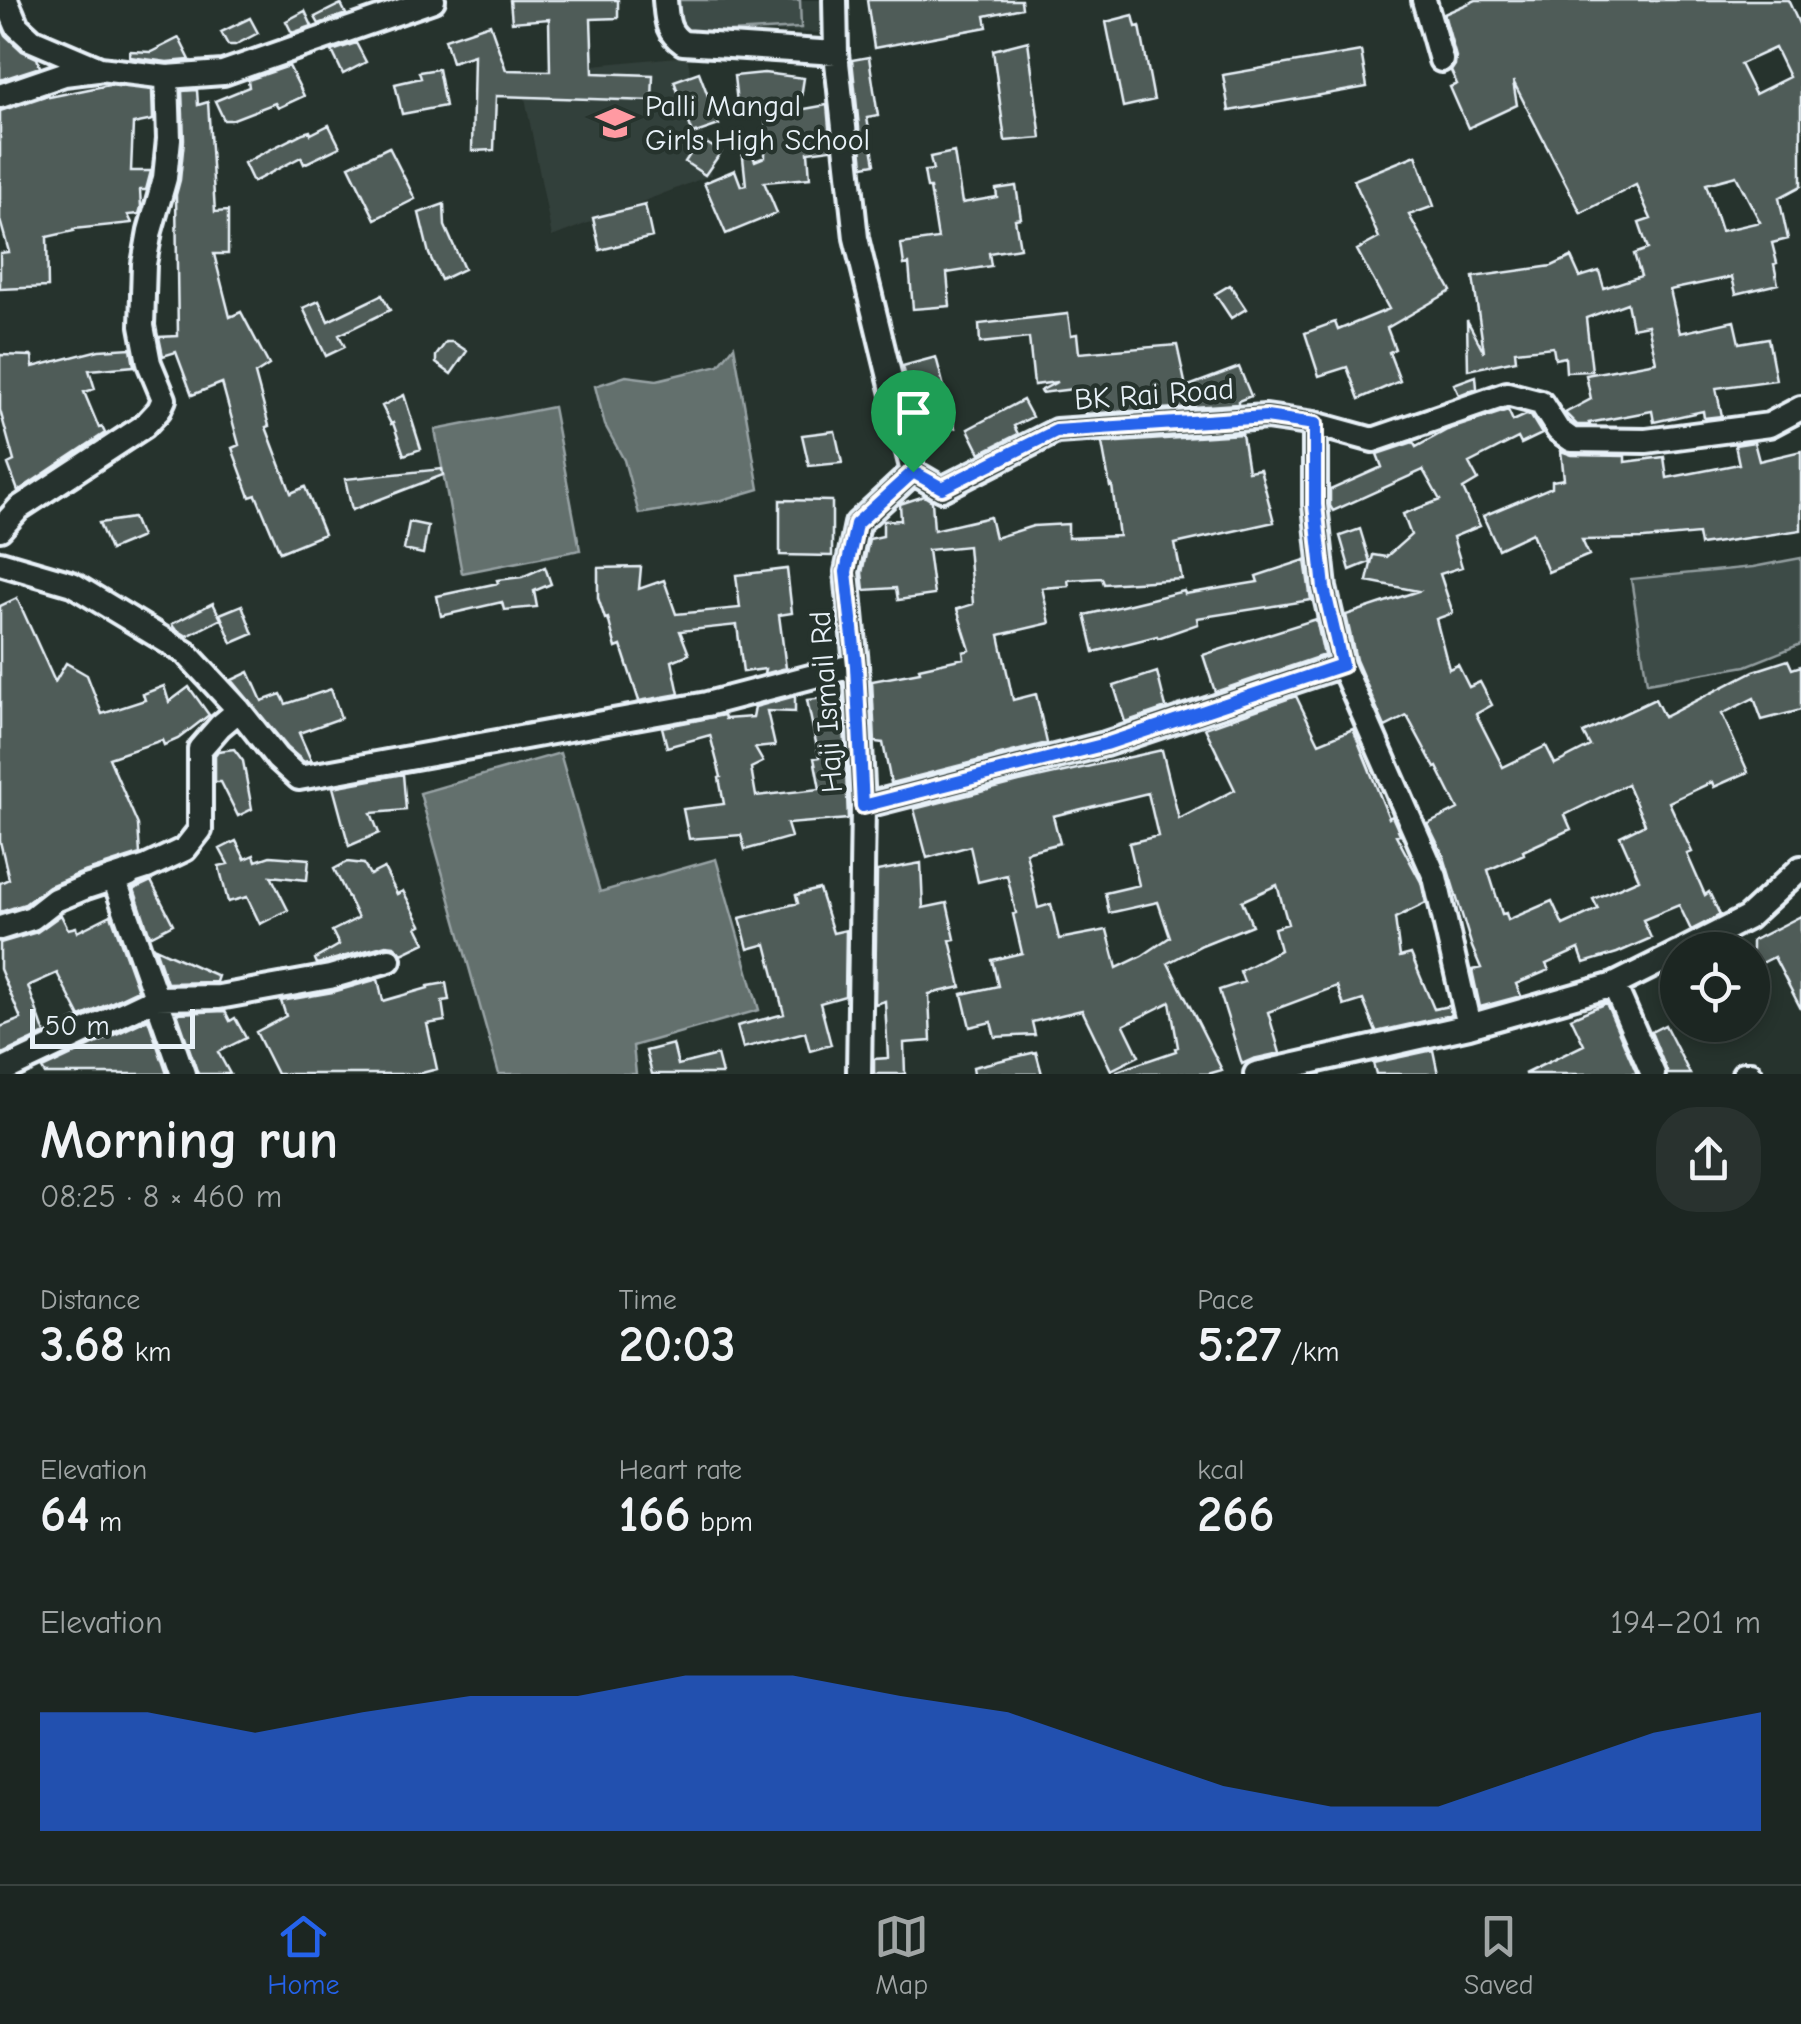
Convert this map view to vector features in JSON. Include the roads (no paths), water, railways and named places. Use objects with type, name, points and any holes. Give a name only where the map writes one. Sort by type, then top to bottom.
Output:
[{"type":"street","points":[[6,0],[17,26],[32,40],[100,69]]},
{"type":"street","points":[[0,96],[64,74],[100,69],[166,77],[223,73],[433,0]]},
{"type":"street","points":[[665,0],[672,36],[684,43],[836,53]]},
{"type":"street","points":[[836,0],[836,53],[856,238],[913,472]]},
{"type":"street","points":[[1424,0],[1442,60]]},
{"type":"street","points":[[0,529],[19,508],[144,426],[164,399],[149,363],[142,326],[144,264],[166,178],[166,77]]},
{"type":"street","name":"BK Rai Road","points":[[913,472],[942,488],[1056,431],[1266,417],[1315,424],[1373,440],[1507,394],[1541,402],[1558,430],[1572,440],[1646,441],[1768,425],[1801,408]]},
{"type":"street","points":[[1315,424],[1315,505],[1324,588],[1342,665],[1435,877],[1469,1026]]},
{"type":"street","name":"Haji Ismail Rd","points":[[859,1074],[863,806],[856,666],[846,572],[856,524],[913,472]]},
{"type":"street","points":[[0,564],[72,584],[186,653],[299,778],[707,704],[856,666]]},
{"type":"street","points":[[863,806],[1106,744],[1342,665]]},
{"type":"street","points":[[183,1074],[115,880],[185,849],[200,830],[200,748],[239,710]]},
{"type":"street","points":[[0,928],[32,918],[55,900],[86,887],[147,867]]},
{"type":"street","points":[[1719,932],[1747,918],[1801,868]]},
{"type":"street","points":[[0,1072],[156,998],[220,998],[389,960]]},
{"type":"street","points":[[1256,1074],[1469,1026],[1614,985],[1660,962]]},
{"type":"street","points":[[1614,985],[1654,1074]]},
{"type":"place","name":"Palli Mangal Girls High School","points":[[615,123]]}]
